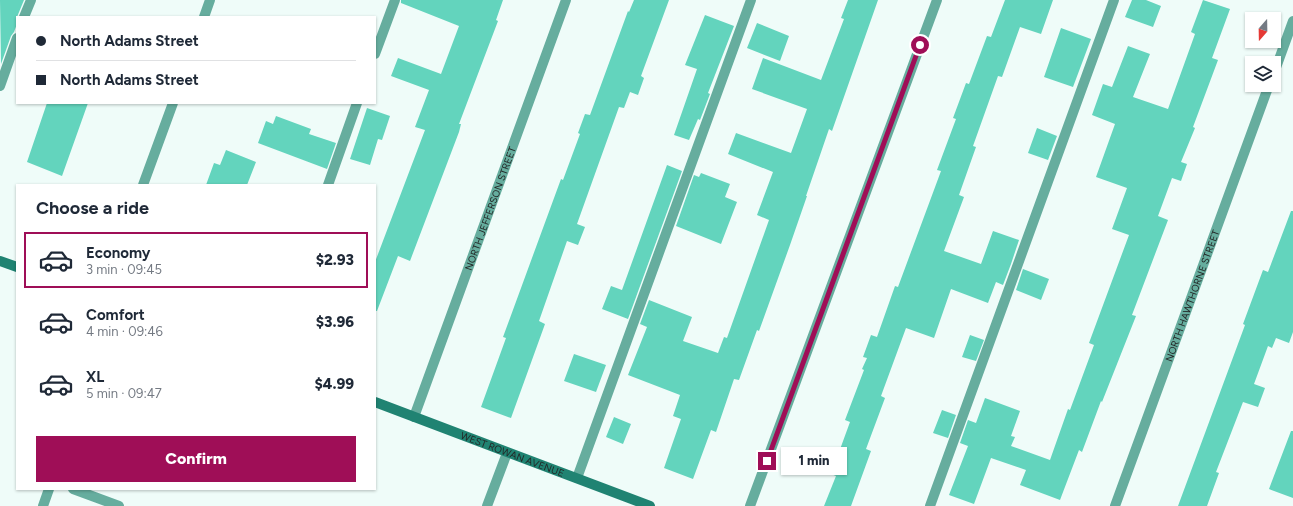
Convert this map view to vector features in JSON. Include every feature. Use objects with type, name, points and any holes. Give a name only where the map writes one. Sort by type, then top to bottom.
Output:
[{"type":"street","points":[[24,16],[30,0]]},
{"type":"street","points":[[204,16],[210,0]]},
{"type":"street","points":[[376,51],[394,0]]},
{"type":"street","name":"NORTH JEFFERSON STREET","points":[[414,417],[566,0]]},
{"type":"street","points":[[577,478],[751,0]]},
{"type":"street","points":[[750,506],[937,0]]},
{"type":"street","points":[[930,506],[1114,0]]},
{"type":"street","points":[[1280,56],[1293,21]]},
{"type":"street","points":[[0,86],[16,41]]},
{"type":"street","name":"NORTH HAWTHORNE STREET","points":[[1115,506],[1267,92]]},
{"type":"street","points":[[143,184],[173,104]]},
{"type":"street","points":[[328,184],[357,104]]},
{"type":"street","points":[[0,261],[16,267]]},
{"type":"street","name":"WEST ROWAN AVENUE","points":[[376,402],[650,506]]},
{"type":"street","points":[[487,506],[507,453]]},
{"type":"street","points":[[43,506],[49,490]]},
{"type":"street","points":[[76,490],[119,506]]},
{"type":"building","points":[[0,0],[24,0],[17,16],[16,16],[16,27],[1,64]]},
{"type":"building","points":[[401,0],[503,0],[496,20],[498,21],[459,124],[461,124],[459,132],[410,261],[398,256],[376,311],[376,259],[425,130],[415,127],[429,90],[391,76],[398,58],[441,74],[459,26],[401,3]]},
{"type":"building","points":[[634,0],[669,0],[641,76],[644,78],[638,95],[630,92],[624,108],[619,107],[577,224],[585,227],[578,245],[567,241],[539,321],[545,324],[511,418],[481,407],[506,338],[503,337],[561,179],[563,180],[580,134],[578,133],[585,114],[590,115],[628,11],[629,12]]},
{"type":"building","points":[[848,0],[878,0],[832,131],[829,129],[759,331],[757,330],[739,380],[734,379],[716,432],[711,430],[693,479],[664,468],[681,419],[673,416],[680,395],[628,375],[647,327],[640,324],[649,300],[692,317],[683,341],[718,353],[724,337],[727,338],[769,220],[757,215],[773,172],[728,154],[736,133],[791,153],[807,109],[752,89],[763,58],[821,80],[844,19],[841,18]]},
{"type":"building","points":[[1005,0],[1053,0],[1041,34],[1020,27],[1002,77],[998,76],[973,146],[976,147],[959,195],[964,197],[944,251],[981,264],[993,231],[1019,240],[1011,264],[1003,285],[996,282],[988,303],[951,289],[934,338],[906,328],[881,396],[885,398],[866,449],[871,451],[851,506],[824,506],[836,476],[831,474],[850,422],[845,420],[864,370],[862,369],[867,358],[863,357],[871,335],[877,337],[895,286],[898,287],[941,171],[937,170],[956,119],[953,118],[966,83],[969,84],[987,36],[991,37]]},
{"type":"building","points":[[1132,0],[1146,0],[1161,6],[1153,27],[1125,17]]},
{"type":"building","points":[[1203,0],[1230,9],[1212,58],[1218,60],[1193,127],[1195,128],[1181,162],[1187,164],[1181,181],[1172,178],[1158,216],[1168,220],[1132,315],[1136,316],[1082,452],[1079,450],[1060,500],[1020,485],[1026,470],[991,458],[974,504],[949,495],[968,446],[960,443],[968,420],[976,423],[985,398],[1020,411],[1011,436],[1015,437],[1011,446],[1050,460],[1068,409],[1070,410],[1094,345],[1089,343],[1129,235],[1112,229],[1127,188],[1096,177],[1115,124],[1092,115],[1103,84],[1112,87],[1128,46],[1150,54],[1133,97],[1168,109],[1195,34],[1191,32]]},
{"type":"building","points":[[705,15],[734,26],[708,93],[710,94],[700,120],[698,119],[689,140],[674,135],[697,69],[685,65]]},
{"type":"building","points":[[757,23],[789,36],[780,61],[747,48]]},
{"type":"building","points":[[1061,28],[1091,39],[1073,87],[1044,77]]},
{"type":"building","points":[[47,104],[88,104],[62,176],[27,162]]},
{"type":"building","points":[[367,108],[390,116],[382,140],[378,139],[370,165],[350,159]]},
{"type":"building","points":[[276,116],[311,129],[309,134],[336,143],[327,169],[258,143],[266,121],[273,124]]},
{"type":"building","points":[[1037,128],[1057,136],[1048,160],[1028,153]]},
{"type":"building","points":[[226,150],[256,162],[247,184],[206,184],[214,163],[220,165]]},
{"type":"building","points":[[667,165],[682,171],[628,319],[602,309],[611,286],[622,290]]},
{"type":"building","points":[[701,173],[730,184],[725,197],[737,202],[721,244],[676,226],[694,175],[699,177]]},
{"type":"building","points":[[1291,211],[1293,211],[1293,332],[1289,343],[1276,338],[1272,348],[1268,346],[1254,384],[1265,388],[1258,407],[1243,402],[1216,472],[1219,473],[1207,506],[1178,506],[1245,325],[1243,324],[1263,270],[1268,272]]},
{"type":"building","points":[[1023,269],[1049,279],[1041,300],[1016,290]]},
{"type":"building","points":[[970,335],[984,340],[976,361],[962,357]]},
{"type":"building","points":[[574,354],[606,365],[596,392],[564,381]]},
{"type":"building","points":[[942,410],[956,415],[948,438],[933,433]]},
{"type":"building","points":[[614,417],[631,424],[623,444],[606,437]]},
{"type":"building","points":[[1291,431],[1293,431],[1293,498],[1269,489]]},
{"type":"route","points":[[767,461],[920,45]]}]
